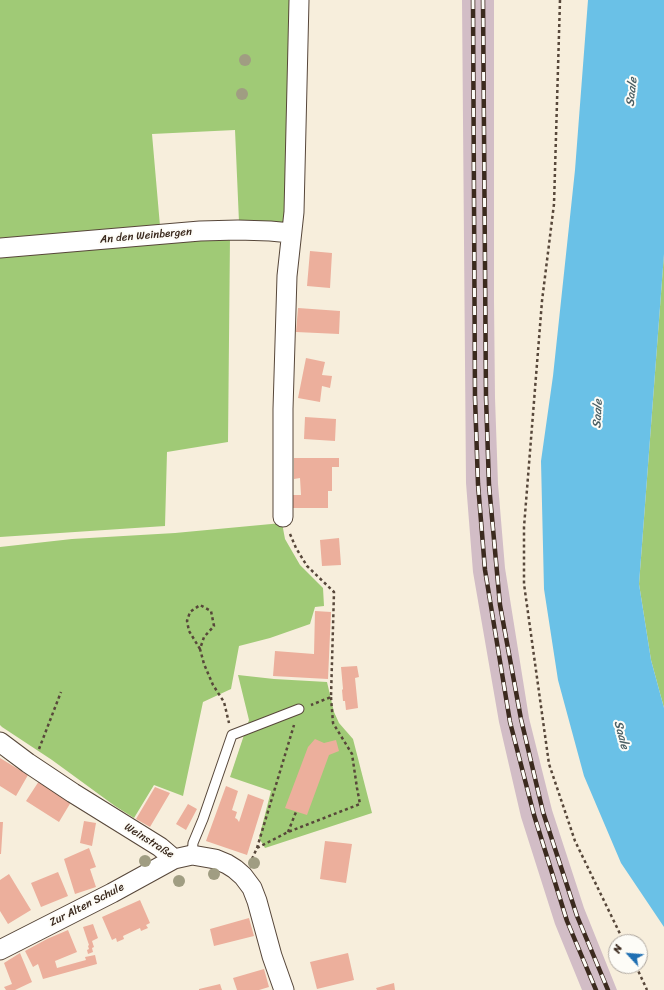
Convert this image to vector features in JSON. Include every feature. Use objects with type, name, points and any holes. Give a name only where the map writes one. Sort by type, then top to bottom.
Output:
[{"type":"street","points":[[283,516],[283,409],[287,276],[294,205],[299,0]]},
{"type":"street","name":"An den Weinbergen","points":[[0,248],[238,230],[270,231],[291,234]]},
{"type":"street","name":"Weinstraße","points":[[0,742],[73,793],[160,847],[183,857],[215,859],[235,869],[243,876],[252,888],[272,956],[284,990]]},
{"type":"street","name":"Zur Alten Schule","points":[[0,950],[183,857]]},
{"type":"lane","points":[[183,857],[193,843],[203,819],[232,735],[299,709]]},
{"type":"path","points":[[560,0],[554,204],[542,300],[538,347],[524,527],[524,584],[549,764],[575,841],[620,934]]},
{"type":"path","points":[[257,848],[288,832],[360,804],[352,754],[333,724],[331,697],[334,592],[307,566],[290,537],[288,525],[283,516]]},
{"type":"path","points":[[200,649],[204,637],[214,626],[211,611],[200,605],[190,612],[186,621],[188,631],[200,649],[210,678],[224,702],[232,735]]},
{"type":"path","points":[[31,765],[42,742],[61,692]]},
{"type":"path","points":[[243,876],[257,848],[299,709],[331,697]]},
{"type":"path","points":[[288,832],[296,812]]},
{"type":"path","points":[[640,974],[647,990]]},
{"type":"shaded area","points":[[462,0],[494,0],[495,398],[498,484],[505,568],[529,718],[552,810],[584,908],[608,968],[608,974],[611,974],[617,990],[582,990],[555,924],[521,817],[499,722],[473,572],[466,483]]},
{"type":"green space","points":[[0,0],[293,0],[286,222],[239,222],[235,130],[152,134],[160,226],[0,238]]},
{"type":"green space","points":[[230,236],[228,442],[167,452],[165,526],[0,537],[0,255]]},
{"type":"green space","points":[[664,254],[664,708],[651,660],[639,584]]},
{"type":"green space","points":[[282,523],[285,539],[300,565],[323,588],[324,606],[315,607],[310,624],[270,638],[239,646],[231,689],[203,702],[183,796],[154,785],[134,818],[0,725],[0,547],[72,539],[175,533]]},
{"type":"green space","points":[[238,675],[327,682],[334,712],[339,723],[353,739],[372,813],[265,848],[259,838],[271,791],[230,777],[249,720]]},
{"type":"water","name":"Saale","points":[[588,0],[664,0],[664,254],[639,584],[651,660],[664,708],[664,927],[621,863],[584,776],[558,680],[544,589],[541,461],[553,376],[575,170]]},
{"type":"building","points":[[310,251],[332,253],[330,288],[307,286]]},
{"type":"building","points":[[298,308],[340,311],[339,334],[296,332]]},
{"type":"building","points":[[306,358],[325,362],[322,375],[332,376],[330,388],[322,386],[320,402],[298,398]]},
{"type":"building","points":[[305,417],[336,419],[335,441],[304,439]]},
{"type":"building","points":[[294,458],[339,458],[339,467],[332,467],[332,491],[328,491],[328,508],[293,508],[293,495],[301,495],[300,478],[294,479]]},
{"type":"building","points":[[339,538],[341,565],[322,566],[320,540]]},
{"type":"building","points":[[315,611],[331,612],[328,679],[273,676],[275,651],[314,654]]},
{"type":"building","points":[[357,666],[359,677],[355,678],[358,708],[346,710],[345,701],[343,701],[341,667]]},
{"type":"building","points":[[315,739],[324,743],[336,740],[339,751],[329,755],[307,815],[285,808],[308,747]]},
{"type":"building","points":[[0,758],[28,775],[16,796],[0,786]]},
{"type":"building","points":[[39,781],[71,802],[59,822],[26,801]]},
{"type":"building","points":[[226,786],[238,791],[232,810],[237,812],[235,818],[239,822],[248,794],[264,800],[247,855],[206,841]]},
{"type":"building","points":[[155,787],[170,793],[150,827],[136,819]]},
{"type":"building","points":[[188,804],[197,809],[186,830],[176,824]]},
{"type":"building","points":[[84,821],[96,823],[92,846],[80,843]]},
{"type":"building","points":[[0,822],[3,822],[1,854],[0,854]]},
{"type":"building","points":[[325,841],[352,844],[346,883],[320,879]]},
{"type":"building","points":[[89,848],[96,867],[90,869],[96,887],[75,894],[64,859]]},
{"type":"building","points":[[58,872],[68,896],[41,907],[31,883]]},
{"type":"building","points":[[9,874],[31,910],[8,924],[0,911],[0,880]]},
{"type":"building","points":[[140,900],[150,923],[146,925],[148,928],[141,931],[140,928],[123,936],[124,939],[117,942],[116,938],[112,940],[102,917]]},
{"type":"building","points":[[249,918],[254,936],[214,946],[210,929]]},
{"type":"building","points":[[93,924],[98,938],[92,941],[94,947],[92,948],[93,952],[88,954],[87,950],[89,949],[89,945],[83,927]]},
{"type":"building","points":[[68,930],[77,952],[55,961],[57,968],[86,960],[85,957],[95,955],[97,964],[43,979],[38,964],[33,967],[25,951]]},
{"type":"building","points":[[20,953],[32,982],[15,990],[6,990],[4,987],[12,984],[4,963]]},
{"type":"building","points":[[348,953],[354,980],[317,989],[310,962]]},
{"type":"building","points":[[264,969],[269,987],[259,990],[237,990],[233,978]]},
{"type":"building","points":[[394,983],[395,990],[377,990],[376,988]]},
{"type":"building","points":[[220,984],[222,990],[199,990],[199,989]]},
{"type":"railway","points":[[473,0],[475,398],[478,484],[485,570],[510,722],[534,815],[567,921],[596,990]]},
{"type":"railway","points":[[483,0],[486,397],[489,485],[500,605],[521,719],[543,812],[577,916],[608,990]]}]
